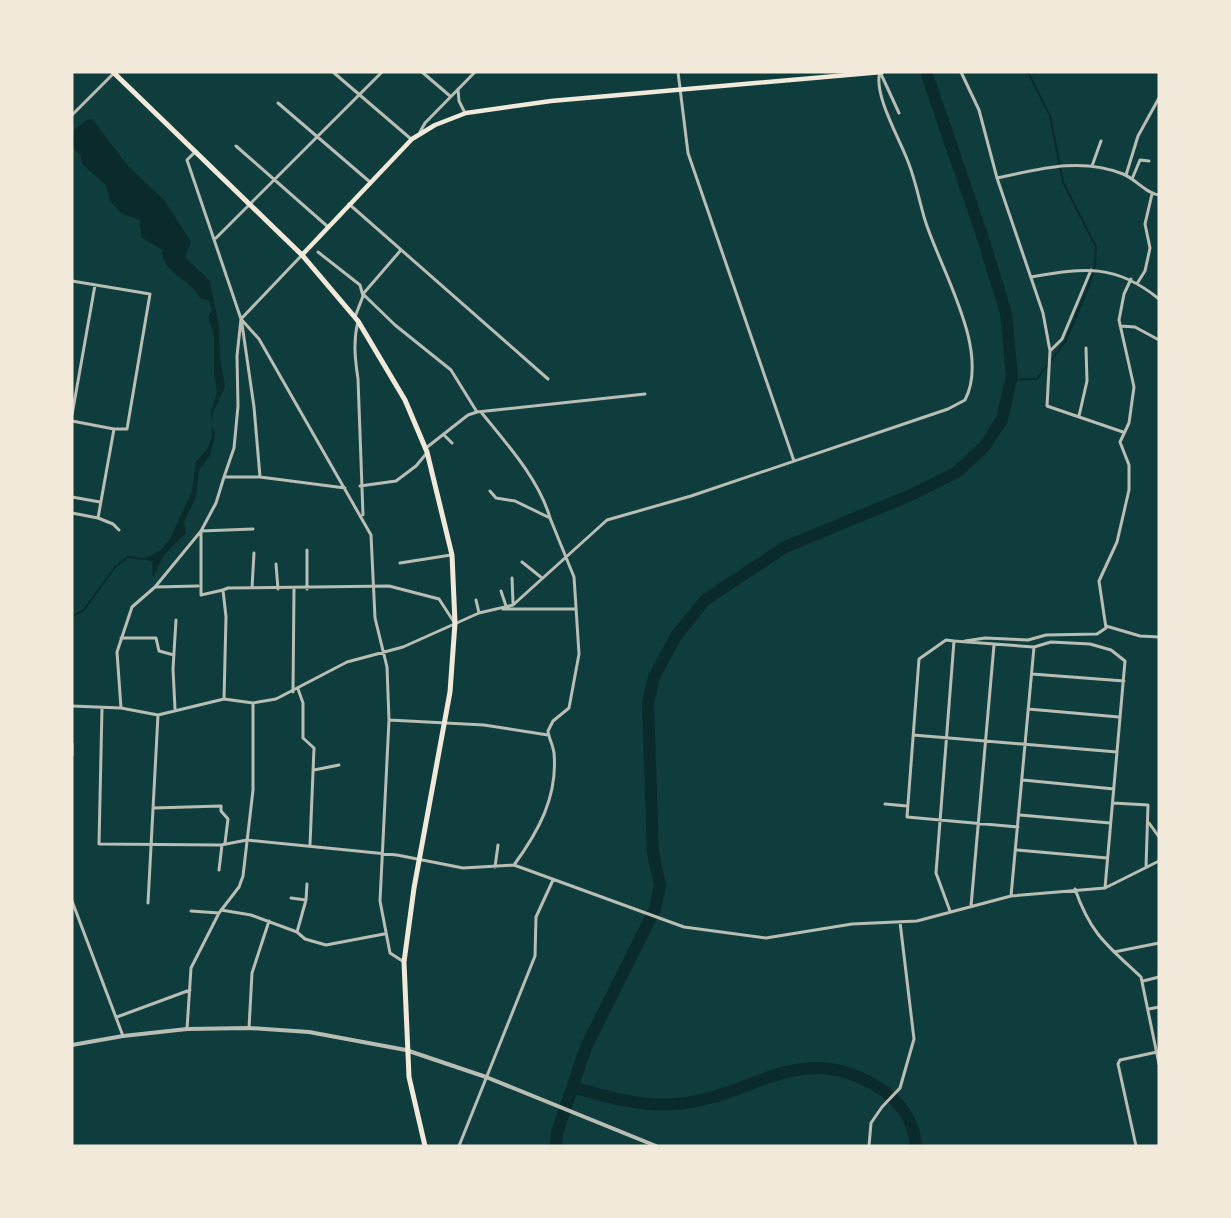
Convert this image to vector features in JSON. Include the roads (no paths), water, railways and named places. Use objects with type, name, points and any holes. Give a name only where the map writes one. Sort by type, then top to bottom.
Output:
[{"type":"highway","points":[[113,73],[302,255],[357,319],[400,391],[427,450],[452,555],[456,623],[454,664],[404,962],[406,1050],[411,1087],[425,1146]]},
{"type":"main road","points":[[302,255],[327,226],[412,139],[420,133],[466,113],[523,104],[881,72]]},
{"type":"street","points":[[333,72],[412,139]]},
{"type":"street","points":[[216,238],[382,72]]},
{"type":"street","points":[[422,72],[450,96]]},
{"type":"street","points":[[420,133],[425,123],[475,72]]},
{"type":"street","points":[[678,72],[688,153],[794,460]]},
{"type":"street","points":[[881,72],[899,113]]},
{"type":"street","points":[[72,706],[121,708],[158,715],[175,709],[224,699],[253,703],[270,701],[293,692],[347,662],[386,653],[479,613],[513,605],[607,520],[691,496],[948,409],[965,400],[972,373],[969,339],[926,222],[908,161],[883,102],[879,78],[881,72]]},
{"type":"street","points":[[961,72],[979,110],[998,178],[1043,313],[1050,351],[1047,406],[1124,432]]},
{"type":"street","points":[[72,115],[113,73]]},
{"type":"street","points":[[459,89],[460,105],[466,113]]},
{"type":"street","points":[[1126,175],[1138,136],[1159,98]]},
{"type":"street","points":[[278,103],[370,182]]},
{"type":"street","points":[[1092,166],[1101,141]]},
{"type":"street","points":[[236,146],[327,226]]},
{"type":"street","points":[[194,153],[188,160],[216,238],[241,319],[254,407],[260,477]]},
{"type":"street","points":[[1132,179],[1140,160],[1149,161]]},
{"type":"street","points":[[998,178],[1057,166],[1092,166],[1126,175],[1152,194],[1159,195]]},
{"type":"street","points":[[1138,282],[1145,271],[1150,248],[1145,224],[1152,194]]},
{"type":"street","points":[[349,204],[548,379]]},
{"type":"street","points":[[363,516],[360,486],[358,379],[355,360],[357,319],[363,294],[401,250]]},
{"type":"street","points":[[318,252],[360,285],[363,294],[395,325],[451,370],[479,412],[525,470],[547,506],[573,577],[579,654],[572,699],[569,708],[551,723],[548,735],[554,751],[551,790],[537,834],[514,865]]},
{"type":"street","points":[[121,708],[117,652],[132,607],[155,587],[201,531],[216,503],[234,448],[241,319],[302,255]]},
{"type":"street","points":[[1050,351],[1062,339],[1091,270]]},
{"type":"street","points":[[1031,277],[1103,270],[1138,282],[1159,300]]},
{"type":"street","points":[[963,642],[977,638],[1028,640],[1046,635],[1097,634],[1102,633],[1106,626],[1099,581],[1117,543],[1129,490],[1129,465],[1120,446],[1129,423],[1134,387],[1120,326],[1122,303],[1131,279]]},
{"type":"street","points":[[72,281],[150,294],[127,429],[114,429],[72,421]]},
{"type":"street","points":[[72,415],[95,285]]},
{"type":"street","points":[[241,319],[259,339],[363,516],[371,535],[375,618],[386,653],[389,720],[380,901],[384,934],[390,953],[404,962]]},
{"type":"street","points":[[1120,326],[1135,327],[1159,340]]},
{"type":"street","points":[[1079,416],[1088,381],[1086,348]]},
{"type":"street","points":[[360,486],[396,481],[416,466],[427,450],[443,434],[468,415],[645,394]]},
{"type":"street","points":[[98,518],[114,429]]},
{"type":"street","points":[[443,434],[453,443]]},
{"type":"street","points":[[224,477],[260,477],[345,488]]},
{"type":"street","points":[[490,491],[496,498],[515,501],[550,518]]},
{"type":"street","points":[[72,497],[101,502]]},
{"type":"street","points":[[72,513],[98,518],[113,524],[118,530]]},
{"type":"street","points":[[201,531],[253,529]]},
{"type":"street","points":[[201,531],[199,586],[201,595],[223,590],[252,588],[307,589],[373,586],[400,588],[433,597],[444,603],[449,617],[456,623]]},
{"type":"street","points":[[306,550],[307,589]]},
{"type":"street","points":[[252,588],[254,553]]},
{"type":"street","points":[[400,563],[452,555]]},
{"type":"street","points":[[522,562],[542,578]]},
{"type":"street","points":[[276,564],[278,589]]},
{"type":"street","points":[[512,578],[513,605]]},
{"type":"street","points":[[155,587],[199,586]]},
{"type":"street","points":[[293,692],[294,589]]},
{"type":"street","points":[[223,590],[226,618],[224,699]]},
{"type":"street","points":[[501,591],[507,607]]},
{"type":"street","points":[[476,600],[479,613]]},
{"type":"street","points":[[500,609],[576,609]]},
{"type":"street","points":[[175,709],[174,655],[177,620]]},
{"type":"street","points":[[1106,626],[1140,636],[1159,637]]},
{"type":"street","points":[[121,638],[156,638],[159,651],[174,655]]},
{"type":"street","points":[[1018,827],[907,817],[919,659],[946,640],[1034,647],[1051,642],[1090,644],[1111,650],[1125,661],[1105,888]]},
{"type":"street","points":[[950,911],[936,873],[954,641]]},
{"type":"street","points":[[971,907],[994,645]]},
{"type":"street","points":[[1011,896],[1034,647]]},
{"type":"street","points":[[1032,674],[1124,681]]},
{"type":"street","points":[[298,689],[303,703],[303,738],[313,745],[310,845]]},
{"type":"street","points":[[187,1029],[194,960],[220,912],[241,882],[253,790],[253,703]]},
{"type":"street","points":[[102,708],[99,844],[224,844],[247,840],[381,852],[463,868],[514,865],[674,923],[704,931],[766,938],[852,924],[900,922],[1011,896],[1105,888],[1159,861]]},
{"type":"street","points":[[1028,709],[1120,717]]},
{"type":"street","points":[[148,903],[158,715]]},
{"type":"street","points":[[389,720],[492,726],[548,735]]},
{"type":"street","points":[[913,735],[1117,752]]},
{"type":"street","points":[[72,744],[72,755]]},
{"type":"street","points":[[314,770],[339,765]]},
{"type":"street","points":[[1023,780],[1114,789]]},
{"type":"street","points":[[1113,803],[1148,805],[1146,868]]},
{"type":"street","points":[[885,804],[908,806]]},
{"type":"street","points":[[153,808],[221,806],[221,812],[228,819],[219,870]]},
{"type":"street","points":[[1020,815],[1111,823]]},
{"type":"street","points":[[1149,823],[1159,837]]},
{"type":"street","points":[[495,867],[498,845]]},
{"type":"street","points":[[1017,850],[1107,858]]},
{"type":"street","points":[[459,1146],[535,956],[536,917],[553,880]]},
{"type":"street","points":[[297,932],[306,900],[307,884]]},
{"type":"street","points":[[1075,889],[1097,936],[1114,952],[1117,958],[1140,975],[1143,981],[1159,1064]]},
{"type":"street","points":[[291,898],[306,900]]},
{"type":"street","points":[[72,901],[123,1036]]},
{"type":"street","points":[[191,911],[220,912],[269,921],[297,932],[306,939],[326,945],[384,934]]},
{"type":"street","points":[[249,1028],[252,973],[269,921]]},
{"type":"street","points":[[869,1146],[871,1124],[900,1088],[914,1040],[900,922]]},
{"type":"street","points":[[1114,952],[1159,943]]},
{"type":"street","points":[[1143,981],[1159,977]]},
{"type":"street","points":[[117,1017],[190,990]]},
{"type":"street","points":[[1149,1009],[1159,1007]]},
{"type":"street","points":[[72,1045],[123,1036],[187,1029],[249,1028],[309,1032],[406,1050],[486,1077],[656,1146]]},
{"type":"street","points":[[1136,1146],[1118,1064],[1120,1060],[1157,1052]]},
{"type":"water","points":[[92,119],[128,166],[165,201],[191,242],[185,257],[210,281],[219,327],[220,358],[225,387],[211,422],[211,411],[217,392],[214,373],[214,336],[208,317],[212,310],[209,301],[200,298],[196,291],[172,271],[167,265],[162,250],[141,237],[140,220],[122,214],[110,201],[106,185],[82,164],[81,156],[72,147],[72,132],[85,121]]},
{"type":"water","points":[[212,425],[215,433],[214,441],[210,455],[199,470],[196,497],[184,522],[186,533],[164,555],[153,578],[152,562],[144,559],[161,550],[170,539],[192,491],[196,462],[208,448],[212,437]]},
{"type":"waterway","points":[[556,1146],[557,1133],[586,1047],[655,909],[660,885],[653,853],[648,703],[654,677],[676,636],[705,600],[785,547],[911,495],[957,472],[985,446],[1002,419],[1012,376],[1006,313],[926,72]]},
{"type":"waterway","points":[[1011,380],[1037,379],[1065,342],[1095,266],[1096,247],[1063,182],[1050,116],[1028,72]]},
{"type":"waterway","points":[[72,616],[83,611],[116,566],[128,557],[144,559]]},
{"type":"waterway","points":[[573,1087],[611,1098],[663,1105],[704,1100],[800,1069],[824,1068],[850,1073],[886,1092],[905,1112],[915,1137],[916,1146]]}]
